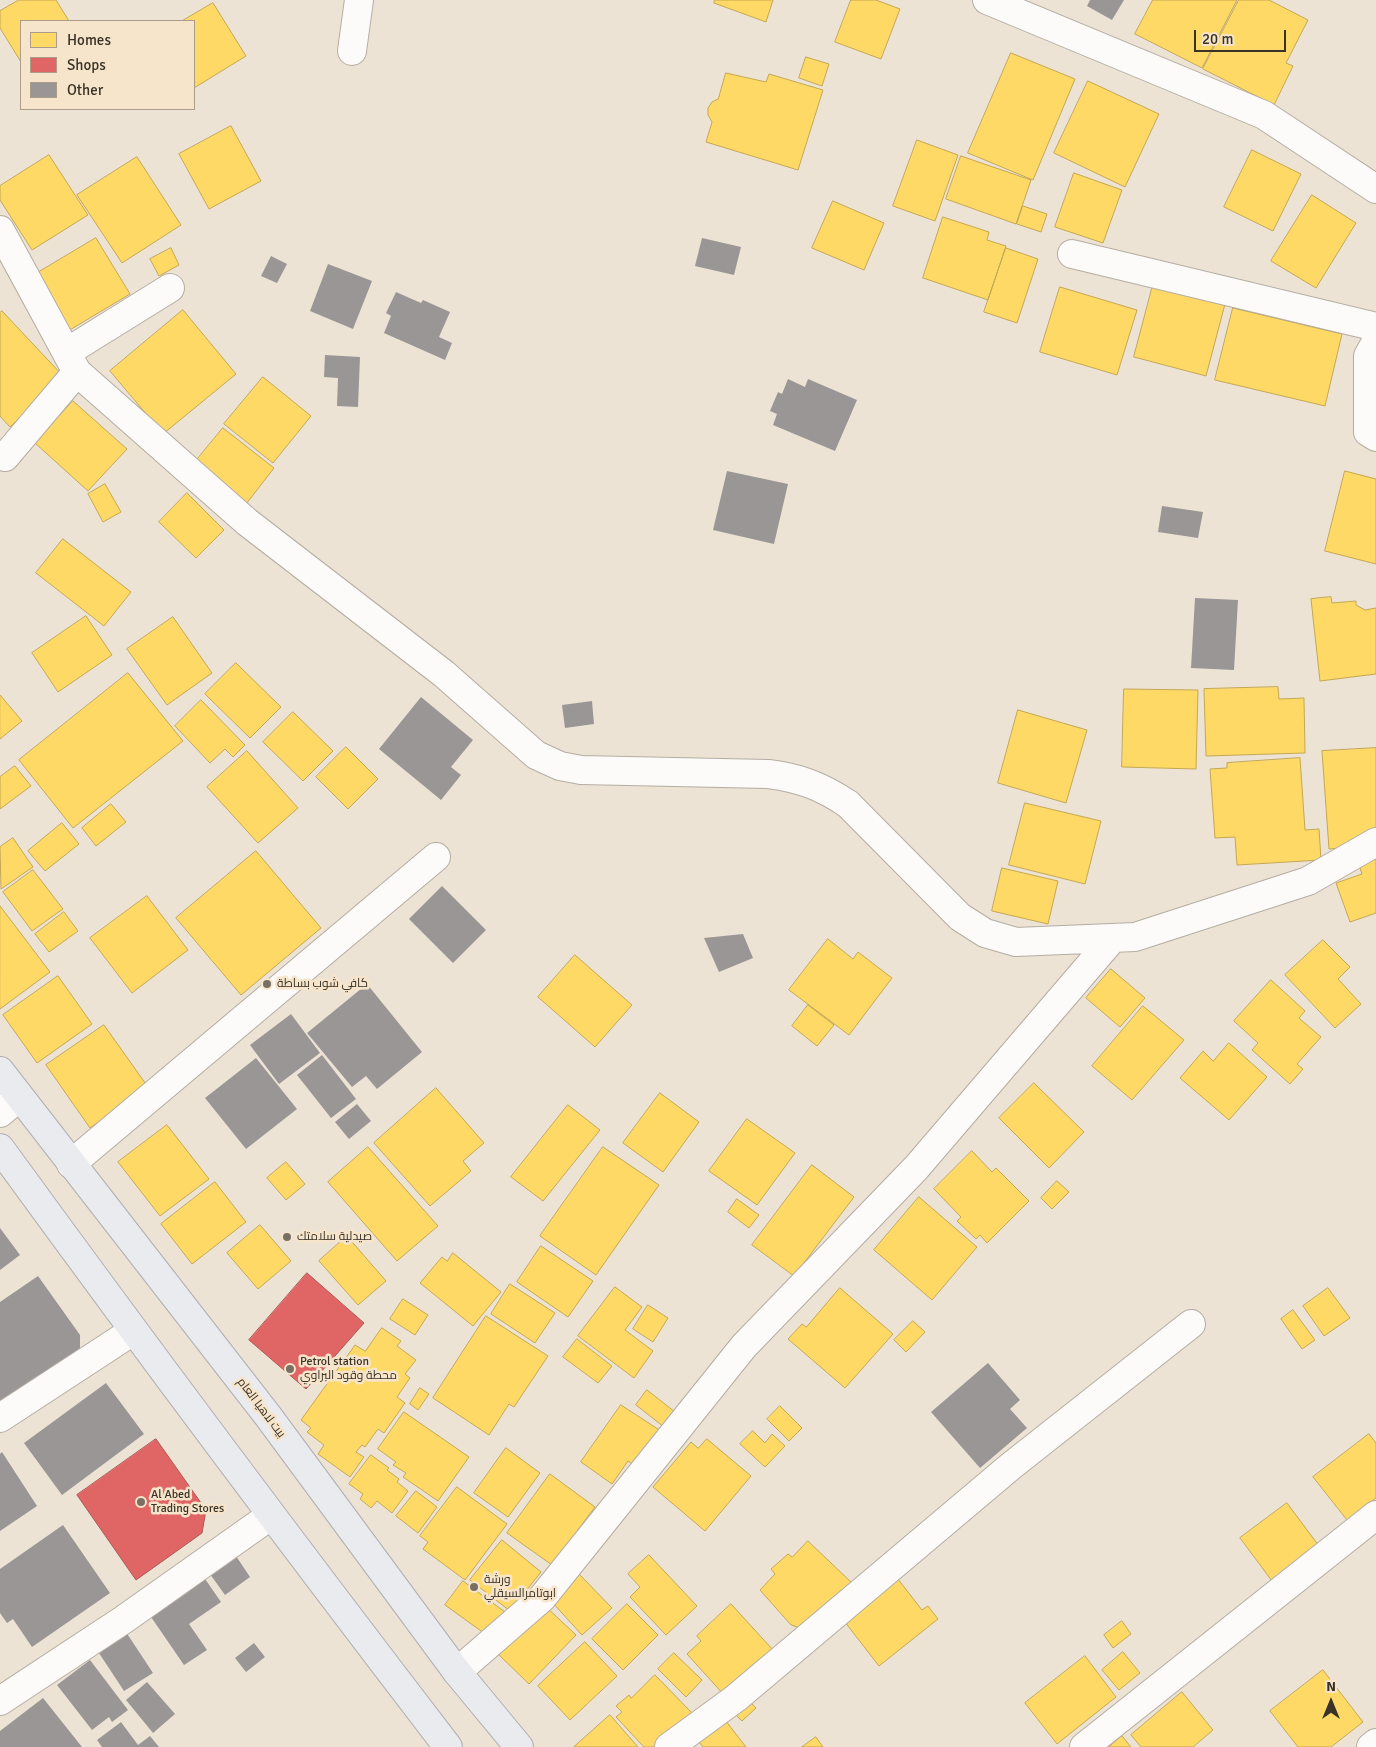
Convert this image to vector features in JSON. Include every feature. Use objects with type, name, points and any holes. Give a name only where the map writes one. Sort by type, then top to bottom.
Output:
[{"type":"main road","name":"بيت لاهيا العام","points":[[0,1071],[10,1105],[71,1164],[268,1416],[458,1672],[519,1747]]},
{"type":"main road","points":[[0,1148],[270,1516],[448,1747]]},
{"type":"street","points":[[352,51],[359,0]]},
{"type":"street","points":[[988,0],[1264,115],[1376,189]]},
{"type":"street","points":[[0,230],[72,362],[247,522],[444,674],[536,755],[560,766],[581,770],[768,774],[805,781],[827,791],[848,804],[960,917],[985,933],[1016,942],[1135,938],[1308,881],[1376,842]]},
{"type":"street","points":[[1072,254],[1376,328]]},
{"type":"street","points":[[5,457],[72,362],[170,288]]},
{"type":"street","points":[[1376,342],[1368,356],[1368,432],[1376,437]]},
{"type":"street","points":[[71,1164],[436,856]]},
{"type":"street","points":[[458,1672],[542,1598],[744,1346],[916,1168],[1112,938]]},
{"type":"street","points":[[669,1747],[736,1698],[1011,1466],[1191,1324]]},
{"type":"street","points":[[0,1418],[133,1331]]},
{"type":"street","points":[[1084,1747],[1376,1515]]},
{"type":"street","points":[[0,1701],[123,1620],[270,1516]]},
{"type":"street","points":[[1370,1747],[1376,1743]]},
{"type":"building: Homes","points":[[19,0],[56,0],[68,20],[20,20],[20,60],[0,28],[0,11]]},
{"type":"building: Homes","points":[[715,0],[773,0],[766,22],[714,3]]},
{"type":"building: Homes","points":[[851,0],[876,0],[900,9],[881,59],[835,42]]},
{"type":"building: Homes","points":[[1153,0],[1237,0],[1202,68],[1135,34]]},
{"type":"building: Homes","points":[[1239,0],[1269,0],[1308,20],[1286,63],[1293,66],[1274,105],[1203,69]]},
{"type":"building: Homes","points":[[213,3],[246,56],[195,87],[195,20],[184,20]]},
{"type":"building: Homes","points":[[1011,53],[1075,79],[1033,180],[968,153]]},
{"type":"building: Homes","points":[[806,57],[829,64],[822,86],[799,78]]},
{"type":"building: Homes","points":[[726,73],[766,82],[769,74],[823,90],[798,170],[706,142],[712,122],[708,115],[708,108],[712,102],[718,99]]},
{"type":"building: Homes","points":[[1088,81],[1159,114],[1125,187],[1054,153]]},
{"type":"building: Homes","points":[[231,126],[261,181],[209,209],[179,154]]},
{"type":"building: Homes","points":[[917,140],[958,155],[935,221],[893,206]]},
{"type":"building: Homes","points":[[1252,150],[1301,174],[1273,231],[1224,207]]},
{"type":"building: Homes","points":[[49,155],[88,215],[32,250],[0,200],[0,186]]},
{"type":"building: Homes","points":[[961,156],[1031,180],[1016,224],[946,199]]},
{"type":"building: Homes","points":[[137,157],[181,225],[122,263],[77,195]]},
{"type":"building: Homes","points":[[1074,173],[1122,190],[1103,243],[1055,227]]},
{"type":"building: Homes","points":[[1312,195],[1356,223],[1316,288],[1271,261]]},
{"type":"building: Homes","points":[[833,201],[884,223],[864,270],[812,248]]},
{"type":"building: Homes","points":[[1023,206],[1047,214],[1041,232],[1017,224]]},
{"type":"building: Homes","points":[[943,217],[989,232],[987,240],[1006,246],[988,300],[923,278]]},
{"type":"building: Homes","points":[[96,238],[130,294],[68,331],[34,275]]},
{"type":"building: Homes","points":[[171,248],[179,265],[159,276],[150,259]]},
{"type":"building: Homes","points":[[1006,248],[1038,259],[1017,323],[984,312]]},
{"type":"building: Homes","points":[[1153,285],[1225,304],[1206,376],[1134,357]]},
{"type":"building: Homes","points":[[1060,287],[1137,310],[1117,375],[1040,352]]},
{"type":"building: Homes","points":[[1233,308],[1342,334],[1325,406],[1215,380]]},
{"type":"building: Homes","points":[[183,310],[236,374],[163,434],[110,371]]},
{"type":"building: Homes","points":[[2,311],[64,377],[10,427],[0,416],[0,313]]},
{"type":"building: Homes","points":[[263,377],[311,416],[273,463],[224,424]]},
{"type":"building: Homes","points":[[73,401],[127,449],[88,491],[35,443]]},
{"type":"building: Homes","points":[[223,428],[274,468],[243,508],[191,467]]},
{"type":"building: Homes","points":[[1345,471],[1376,479],[1376,564],[1325,551]]},
{"type":"building: Homes","points":[[105,484],[121,512],[103,522],[88,494]]},
{"type":"building: Homes","points":[[187,493],[224,530],[196,558],[159,522]]},
{"type":"building: Homes","points":[[63,539],[131,592],[104,626],[36,573]]},
{"type":"building: Homes","points":[[1331,597],[1332,603],[1356,601],[1356,605],[1365,610],[1376,608],[1376,674],[1320,681],[1311,599]]},
{"type":"building: Homes","points":[[86,616],[112,655],[58,692],[32,653]]},
{"type":"building: Homes","points":[[173,617],[212,673],[167,705],[127,649]]},
{"type":"building: Homes","points":[[236,663],[281,707],[250,738],[205,694]]},
{"type":"building: Homes","points":[[128,673],[183,741],[73,828],[19,760]]},
{"type":"building: Homes","points":[[1278,687],[1279,699],[1304,698],[1305,753],[1206,756],[1204,689]]},
{"type":"building: Homes","points":[[1124,689],[1198,690],[1196,769],[1122,767]]},
{"type":"building: Homes","points":[[0,695],[22,721],[0,739]]},
{"type":"building: Homes","points":[[201,700],[245,745],[233,757],[225,749],[210,763],[175,726]]},
{"type":"building: Homes","points":[[1018,710],[1087,730],[1066,803],[998,783]]},
{"type":"building: Homes","points":[[293,712],[333,751],[303,781],[263,742]]},
{"type":"building: Homes","points":[[346,747],[378,779],[348,809],[316,777]]},
{"type":"building: Homes","points":[[1376,748],[1376,837],[1360,847],[1329,849],[1322,751]]},
{"type":"building: Homes","points":[[247,751],[298,808],[258,843],[207,787]]},
{"type":"building: Homes","points":[[1300,758],[1305,830],[1319,829],[1321,860],[1237,865],[1235,837],[1215,838],[1210,769],[1227,768],[1227,763]]},
{"type":"building: Homes","points":[[15,766],[31,786],[0,809],[0,777]]},
{"type":"building: Homes","points":[[1025,803],[1101,821],[1085,884],[1009,865]]},
{"type":"building: Homes","points":[[111,804],[126,822],[96,846],[82,828]]},
{"type":"building: Homes","points":[[62,823],[79,844],[45,871],[28,851]]},
{"type":"building: Homes","points":[[13,838],[33,867],[1,889],[0,847]]},
{"type":"building: Homes","points":[[256,851],[321,928],[241,995],[176,918]]},
{"type":"building: Homes","points":[[1376,859],[1376,913],[1350,922],[1336,883],[1362,874],[1359,865]]},
{"type":"building: Homes","points":[[1002,868],[1058,881],[1048,924],[992,911]]},
{"type":"building: Homes","points":[[33,870],[63,909],[32,931],[3,892]]},
{"type":"building: Homes","points":[[147,896],[188,950],[132,993],[90,938]]},
{"type":"building: Homes","points":[[0,906],[50,972],[0,1009]]},
{"type":"building: Homes","points":[[64,912],[78,931],[49,952],[35,934]]},
{"type":"building: Homes","points":[[828,939],[853,959],[858,952],[892,978],[849,1035],[789,990]]},
{"type":"building: Homes","points":[[1323,940],[1350,967],[1338,979],[1361,1004],[1335,1028],[1285,975]]},
{"type":"building: Homes","points":[[575,955],[632,1005],[595,1047],[538,997]]},
{"type":"building: Homes","points":[[1111,969],[1145,998],[1120,1027],[1086,998]]},
{"type":"building: Homes","points":[[58,976],[92,1024],[37,1063],[3,1015]]},
{"type":"building: Homes","points":[[1271,980],[1305,1011],[1299,1018],[1321,1037],[1297,1064],[1303,1069],[1290,1084],[1252,1050],[1258,1043],[1234,1021]]},
{"type":"building: Homes","points":[[808,1005],[834,1025],[817,1046],[792,1026]]},
{"type":"building: Homes","points":[[1143,1006],[1184,1040],[1132,1100],[1092,1066]]},
{"type":"building: Homes","points":[[104,1025],[148,1087],[90,1128],[46,1065]]},
{"type":"building: Homes","points":[[1229,1043],[1267,1077],[1229,1120],[1180,1078],[1203,1051],[1213,1061]]},
{"type":"building: Homes","points":[[1034,1083],[1084,1132],[1049,1168],[999,1118]]},
{"type":"building: Homes","points":[[436,1088],[484,1143],[463,1161],[471,1171],[430,1206],[374,1143]]},
{"type":"building: Homes","points":[[660,1093],[699,1122],[663,1172],[623,1143]]},
{"type":"building: Homes","points":[[568,1105],[600,1130],[543,1201],[511,1177]]},
{"type":"building: Homes","points":[[747,1119],[795,1153],[757,1205],[709,1171]]},
{"type":"building: Homes","points":[[167,1125],[209,1179],[160,1216],[118,1162]]},
{"type":"building: Homes","points":[[368,1147],[438,1226],[397,1261],[328,1182]]},
{"type":"building: Homes","points":[[603,1147],[659,1185],[596,1275],[540,1236]]},
{"type":"building: Homes","points":[[972,1151],[992,1172],[996,1168],[1029,1201],[987,1243],[980,1235],[976,1239],[957,1221],[961,1217],[934,1189]]},
{"type":"building: Homes","points":[[286,1162],[305,1184],[286,1200],[267,1178]]},
{"type":"building: Homes","points":[[812,1165],[854,1197],[794,1276],[752,1245]]},
{"type":"building: Homes","points":[[1057,1181],[1069,1192],[1052,1209],[1041,1198]]},
{"type":"building: Homes","points":[[215,1182],[246,1222],[192,1264],[161,1224]]},
{"type":"building: Homes","points":[[919,1197],[977,1247],[932,1300],[874,1250]]},
{"type":"building: Homes","points":[[737,1199],[759,1215],[749,1228],[728,1212]]},
{"type":"building: Homes","points":[[260,1225],[291,1261],[258,1289],[227,1253]]},
{"type":"building: Homes","points":[[347,1236],[386,1281],[358,1305],[319,1261]]},
{"type":"building: Homes","points":[[541,1246],[593,1281],[568,1317],[517,1282]]},
{"type":"building: Homes","points":[[453,1253],[501,1292],[473,1326],[420,1283],[442,1257],[447,1261]]},
{"type":"building: Homes","points":[[510,1284],[555,1313],[535,1343],[491,1314]]},
{"type":"building: Homes","points":[[615,1287],[642,1307],[625,1330],[653,1351],[634,1378],[578,1336]]},
{"type":"building: Homes","points":[[840,1288],[893,1334],[845,1388],[788,1339],[802,1324],[806,1327]]},
{"type":"building: Homes","points":[[1328,1288],[1350,1318],[1324,1336],[1303,1306]]},
{"type":"building: Homes","points":[[403,1299],[428,1315],[415,1335],[390,1319]]},
{"type":"building: Homes","points":[[648,1305],[668,1318],[653,1342],[633,1329]]},
{"type":"building: Homes","points":[[1293,1310],[1315,1340],[1302,1349],[1281,1319]]},
{"type":"building: Homes","points":[[486,1316],[548,1356],[514,1407],[509,1404],[489,1435],[433,1398]]},
{"type":"building: Homes","points":[[913,1321],[925,1332],[906,1352],[894,1340]]},
{"type":"building: Homes","points":[[382,1328],[401,1341],[397,1346],[416,1360],[405,1374],[410,1378],[397,1397],[405,1403],[384,1433],[378,1429],[365,1447],[362,1445],[356,1452],[364,1457],[350,1477],[318,1454],[324,1445],[307,1432],[311,1428],[301,1420],[355,1345],[365,1351]]},
{"type":"building: Homes","points":[[577,1339],[612,1366],[598,1383],[563,1357]]},
{"type":"building: Homes","points":[[420,1388],[429,1394],[418,1410],[410,1404]]},
{"type":"building: Homes","points":[[647,1390],[675,1412],[664,1427],[636,1405]]},
{"type":"building: Homes","points":[[621,1405],[664,1433],[639,1469],[628,1461],[612,1484],[581,1462]]},
{"type":"building: Homes","points":[[780,1406],[802,1428],[789,1441],[767,1419]]},
{"type":"building: Homes","points":[[404,1412],[469,1457],[438,1501],[403,1477],[406,1473],[393,1465],[396,1462],[378,1449]]},
{"type":"building: Homes","points":[[753,1431],[765,1443],[772,1434],[785,1446],[765,1467],[740,1444]]},
{"type":"building: Homes","points":[[1369,1434],[1376,1443],[1376,1498],[1347,1520],[1313,1477]]},
{"type":"building: Homes","points":[[707,1439],[751,1476],[705,1531],[653,1487],[691,1442],[698,1448]]},
{"type":"building: Homes","points":[[506,1448],[540,1473],[508,1517],[474,1493]]},
{"type":"building: Homes","points":[[371,1455],[389,1468],[387,1470],[399,1479],[397,1482],[408,1491],[392,1513],[377,1501],[371,1508],[360,1499],[363,1494],[349,1484]]},
{"type":"building: Homes","points":[[550,1474],[595,1507],[552,1565],[507,1533]]},
{"type":"building: Homes","points":[[457,1487],[507,1524],[465,1580],[423,1549],[428,1542],[420,1536]]},
{"type":"building: Homes","points":[[416,1491],[437,1507],[418,1533],[396,1516]]},
{"type":"building: Homes","points":[[1287,1503],[1319,1546],[1272,1581],[1240,1538]]},
{"type":"building: Homes","points":[[502,1540],[541,1572],[510,1611],[470,1580]]},
{"type":"building: Homes","points":[[808,1541],[852,1583],[804,1629],[791,1625],[760,1590],[775,1574],[771,1569],[788,1554],[792,1557]]},
{"type":"building: Homes","points":[[649,1555],[697,1606],[666,1635],[630,1597],[640,1587],[628,1574]]},
{"type":"building: Homes","points":[[579,1574],[612,1608],[582,1635],[551,1601]]},
{"type":"building: Homes","points":[[894,1574],[922,1610],[928,1606],[938,1619],[879,1666],[841,1617]]},
{"type":"building: Homes","points":[[463,1581],[505,1612],[488,1636],[445,1605]]},
{"type":"building: Homes","points":[[627,1604],[658,1635],[623,1670],[592,1639]]},
{"type":"building: Homes","points":[[731,1604],[774,1651],[725,1696],[687,1654],[701,1641],[697,1636]]},
{"type":"building: Homes","points":[[544,1605],[576,1635],[529,1684],[497,1653]]},
{"type":"building: Homes","points":[[1122,1621],[1131,1634],[1113,1648],[1104,1635]]},
{"type":"building: Homes","points":[[585,1642],[617,1676],[570,1720],[538,1686]]},
{"type":"building: Homes","points":[[1123,1652],[1140,1673],[1119,1690],[1102,1670]]},
{"type":"building: Homes","points":[[674,1653],[702,1680],[686,1697],[658,1669]]},
{"type":"building: Homes","points":[[1085,1656],[1116,1697],[1057,1744],[1025,1703]]},
{"type":"building: Homes","points":[[1323,1670],[1363,1722],[1331,1747],[1298,1747],[1270,1711]]},
{"type":"building: Homes","points":[[655,1675],[694,1715],[661,1747],[644,1747],[616,1717],[622,1712],[616,1706],[629,1695],[631,1698]]},
{"type":"building: Homes","points":[[1182,1692],[1213,1730],[1193,1747],[1141,1747],[1131,1735]]},
{"type":"building: Homes","points":[[744,1696],[756,1708],[742,1721],[730,1709]]},
{"type":"building: Homes","points":[[610,1715],[638,1747],[574,1747]]},
{"type":"building: Homes","points":[[722,1716],[746,1747],[703,1747],[695,1737]]},
{"type":"building: Homes","points":[[1122,1736],[1131,1747],[1109,1747]]},
{"type":"building: Homes","points":[[816,1737],[823,1747],[802,1747]]},
{"type":"building: Shops","points":[[307,1273],[364,1323],[306,1389],[249,1340]]},
{"type":"building: Shops","name":"Al Abed Trading Stores","points":[[156,1439],[206,1510],[202,1533],[136,1580],[77,1495]]},
{"type":"building: Other","points":[[1090,0],[1124,0],[1112,20],[1087,6]]},
{"type":"building: Other","points":[[702,238],[741,247],[734,275],[695,266]]},
{"type":"building: Other","points":[[271,256],[287,264],[277,283],[261,276]]},
{"type":"building: Other","points":[[328,264],[372,281],[353,329],[310,311]]},
{"type":"building: Other","points":[[396,292],[421,303],[423,300],[450,312],[439,337],[452,343],[445,360],[384,333],[391,316],[386,313]]},
{"type":"building: Other","points":[[325,355],[360,357],[358,407],[337,406],[338,378],[324,377]]},
{"type":"building: Other","points":[[788,379],[805,387],[808,379],[857,400],[835,451],[773,425],[777,414],[770,411],[778,392],[782,394]]},
{"type":"building: Other","points":[[727,471],[788,484],[774,544],[713,530]]},
{"type":"building: Other","points":[[1162,506],[1203,512],[1198,538],[1158,532]]},
{"type":"building: Other","points":[[1195,598],[1238,600],[1234,670],[1191,668]]},
{"type":"building: Other","points":[[421,697],[473,740],[451,767],[461,775],[441,800],[379,749]]},
{"type":"building: Other","points":[[592,701],[594,724],[565,728],[562,705]]},
{"type":"building: Other","points":[[442,886],[486,930],[453,963],[409,919]]},
{"type":"building: Other","points":[[743,934],[753,958],[719,972],[704,938]]},
{"type":"building: Other","points":[[367,984],[422,1052],[377,1089],[366,1076],[352,1087],[307,1033]]},
{"type":"building: Other","points":[[291,1014],[320,1053],[279,1084],[250,1045]]},
{"type":"building: Other","points":[[322,1055],[356,1099],[331,1118],[297,1075]]},
{"type":"building: Other","points":[[256,1058],[297,1109],[246,1149],[205,1098]]},
{"type":"building: Other","points":[[357,1104],[371,1121],[349,1139],[335,1122]]},
{"type":"building: Other","points":[[0,1228],[20,1255],[0,1270]]},
{"type":"building: Other","points":[[38,1276],[80,1335],[80,1351],[0,1407],[0,1302]]},
{"type":"building: Other","points":[[988,1363],[1020,1400],[1010,1409],[1027,1428],[980,1468],[931,1412]]},
{"type":"building: Other","points":[[106,1383],[144,1434],[62,1495],[24,1443]]},
{"type":"building: Other","points":[[2,1452],[37,1506],[0,1531],[0,1454]]},
{"type":"building: Other","points":[[63,1525],[110,1593],[32,1647],[13,1619],[7,1623],[0,1613],[0,1569]]},
{"type":"building: Other","points":[[236,1556],[250,1577],[225,1595],[210,1574]]},
{"type":"building: Other","points":[[203,1576],[221,1602],[189,1624],[207,1650],[184,1665],[149,1614]]},
{"type":"building: Other","points":[[126,1632],[153,1673],[124,1691],[97,1650]]},
{"type":"building: Other","points":[[254,1643],[265,1657],[246,1672],[235,1658]]},
{"type":"building: Other","points":[[90,1660],[128,1710],[112,1722],[109,1717],[92,1730],[57,1685]]},
{"type":"building: Other","points":[[147,1682],[175,1714],[153,1733],[126,1700]]},
{"type":"building: Other","points":[[43,1698],[82,1747],[0,1747],[0,1731]]},
{"type":"building: Other","points":[[121,1722],[138,1745],[150,1736],[159,1747],[102,1747],[97,1740]]},
{"type":"place","name":"كافي شوب بساطة","points":[[267,984]]},
{"type":"place","name":"صيدلية سلامتك","points":[[287,1237]]},
{"type":"place","name":"Petrol station محطة وقود البراوي","points":[[290,1369]]},
{"type":"place","name":"Al Abed Trading Stores","points":[[141,1502]]},
{"type":"place","name":"ورشة ابوتامرالسيقلي","points":[[474,1587]]}]
